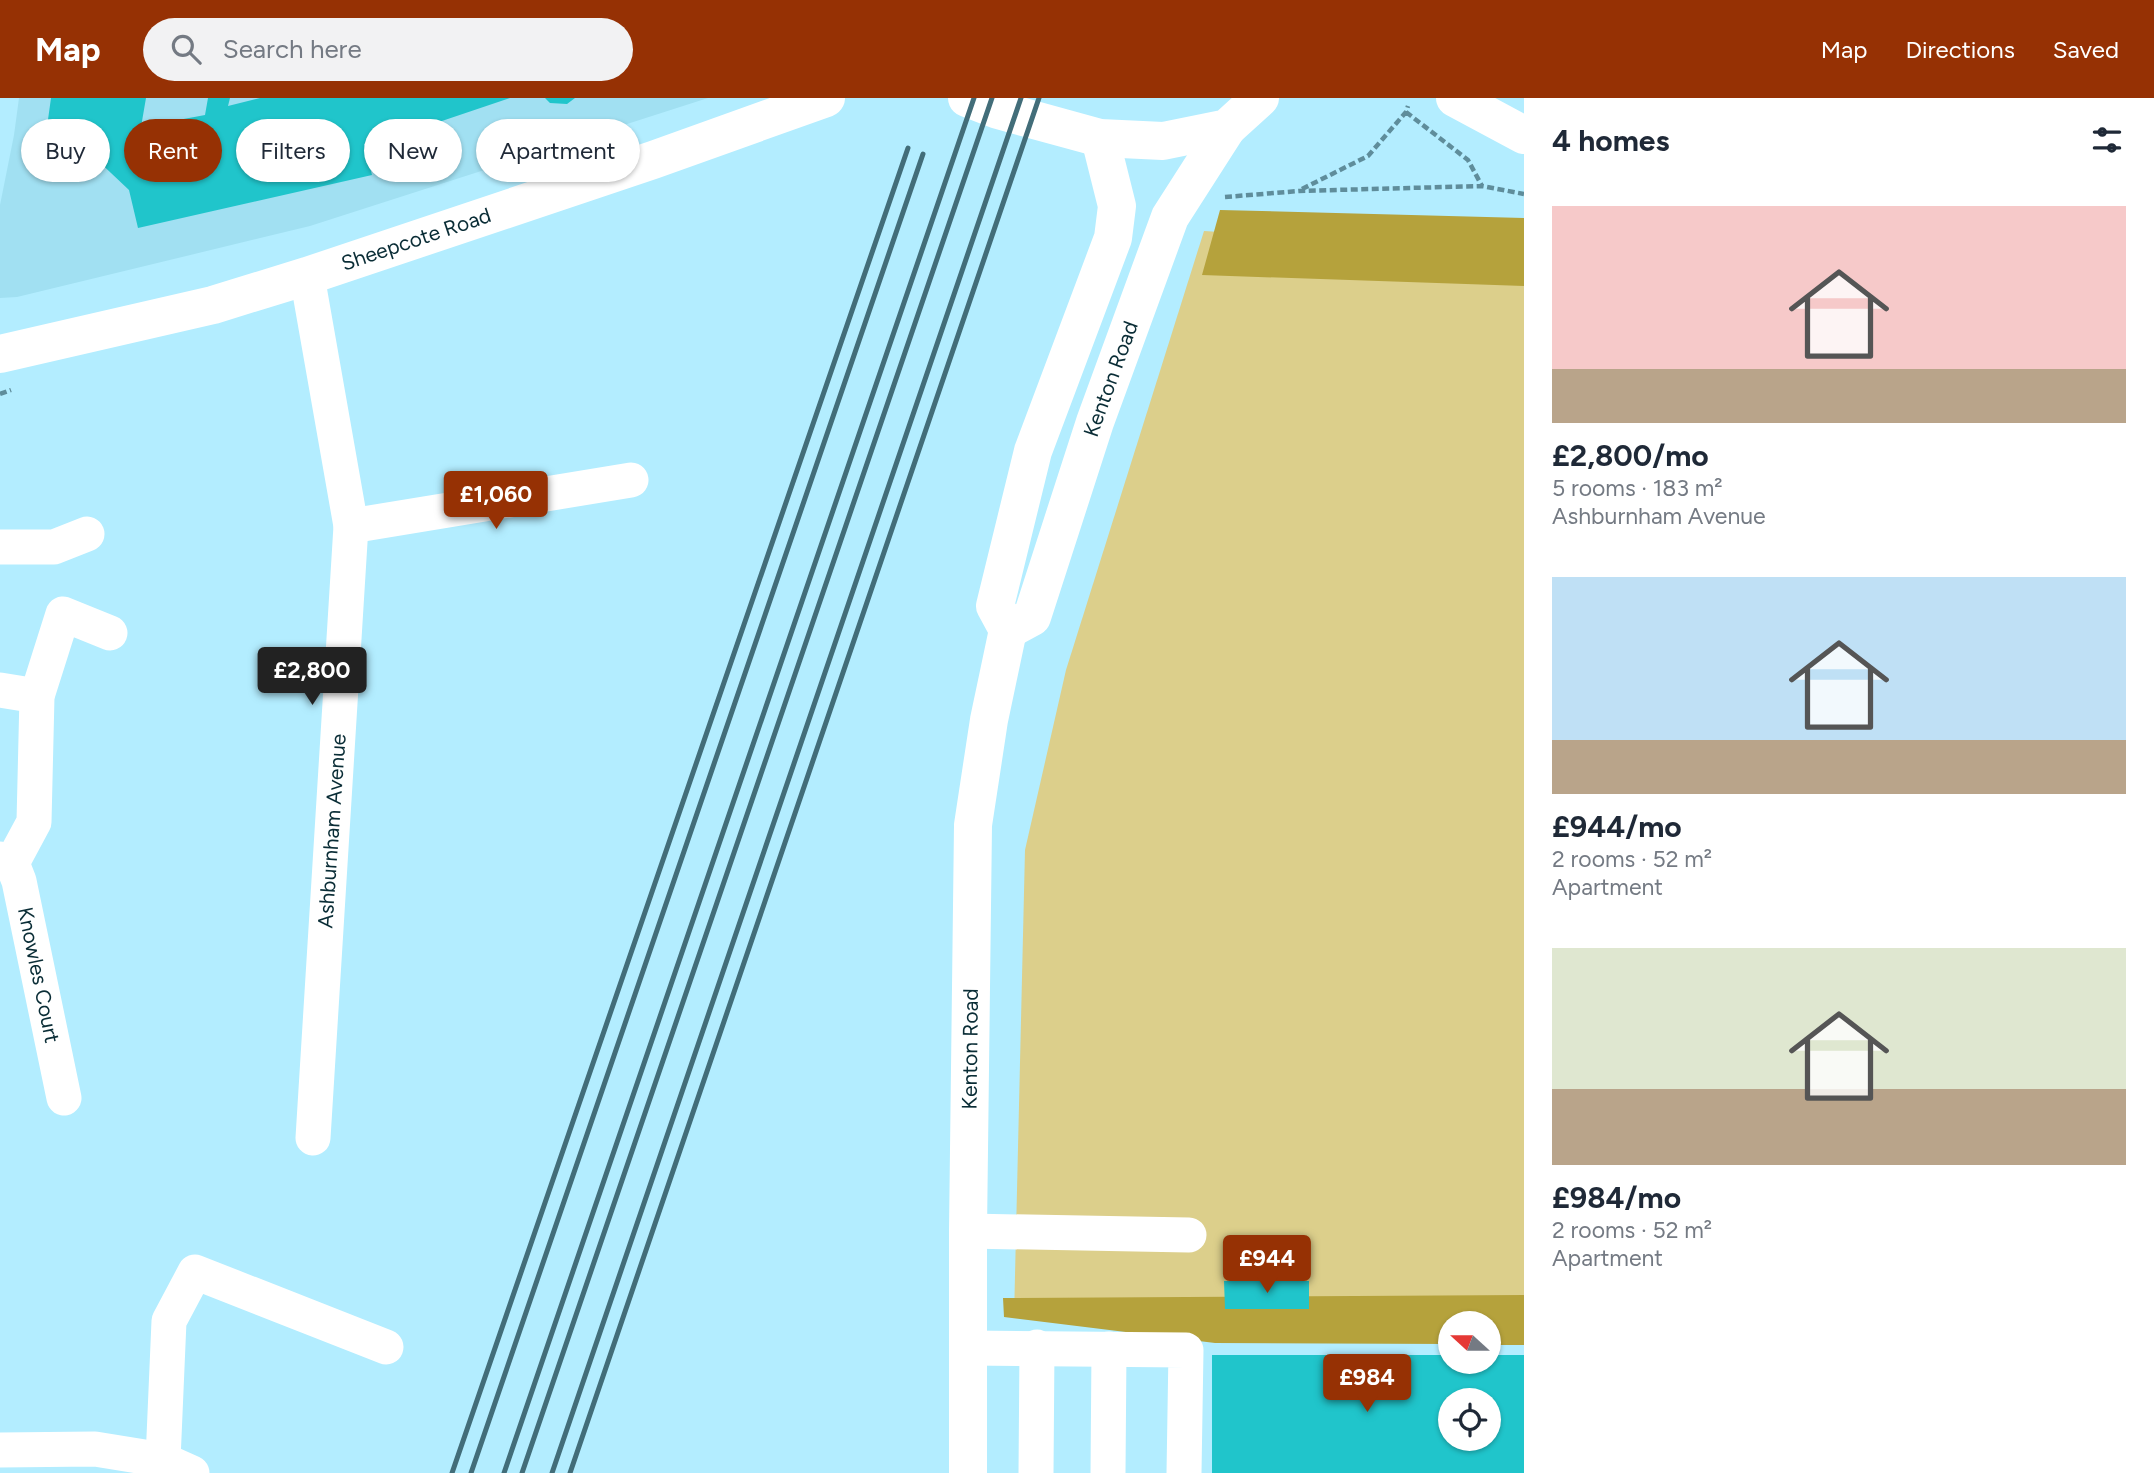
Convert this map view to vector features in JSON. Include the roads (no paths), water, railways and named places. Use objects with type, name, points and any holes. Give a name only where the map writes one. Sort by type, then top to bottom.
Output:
[{"type":"main road","name":"Sheepcote Road","points":[[3,349],[214,305],[653,160],[826,98],[844,98]]},
{"type":"main road","points":[[967,98],[998,110],[1100,138],[1163,141],[1227,128]]},
{"type":"main road","name":"Kenton Road","points":[[968,1473],[973,825],[989,720],[1008,630],[1032,617],[1095,422],[1170,217],[1227,128],[1260,98]]},
{"type":"main road","points":[[1455,98],[1524,135]]},
{"type":"main road","points":[[1008,630],[995,606],[1026,475],[1113,238],[1118,206],[1100,138]]},
{"type":"street","name":"Ashburnham Avenue","points":[[307,276],[351,526],[313,1138]]},
{"type":"street","points":[[351,526],[631,480]]},
{"type":"street","points":[[0,547],[54,547],[87,534]]},
{"type":"street","points":[[6,861],[34,822],[37,696],[63,614],[110,633]]},
{"type":"street","points":[[0,690],[37,696]]},
{"type":"street","name":"Knowles Court","points":[[6,861],[19,881],[64,1098]]},
{"type":"street","points":[[968,1231],[1189,1235]]},
{"type":"street","points":[[0,1450],[95,1448],[177,1466],[169,1321],[195,1272],[386,1346]]},
{"type":"street","points":[[1036,1473],[1037,1347]]},
{"type":"street","points":[[969,1348],[1186,1350],[1184,1473]]},
{"type":"street","points":[[1108,1473],[1109,1349]]},
{"type":"railway","points":[[504,1473],[974,98]]},
{"type":"railway","points":[[522,1473],[992,98]]},
{"type":"railway","points":[[552,1473],[1021,98]]},
{"type":"railway","points":[[570,1473],[1039,98]]},
{"type":"railway","points":[[452,1473],[908,148]]},
{"type":"railway","points":[[471,1473],[923,154]]}]
